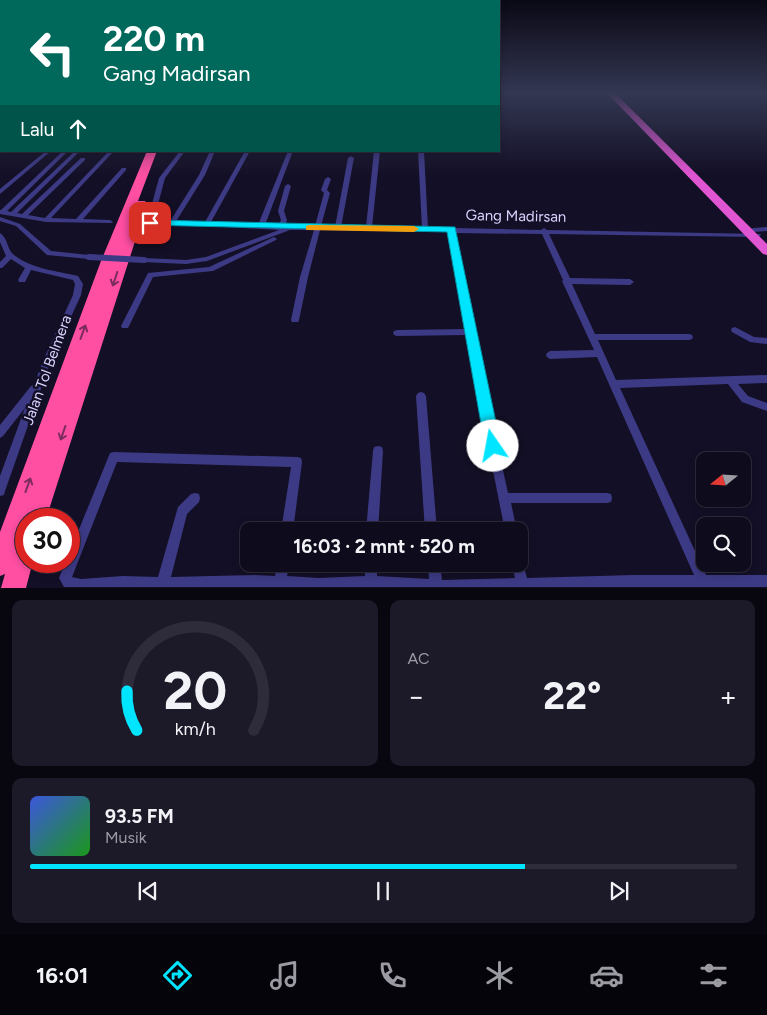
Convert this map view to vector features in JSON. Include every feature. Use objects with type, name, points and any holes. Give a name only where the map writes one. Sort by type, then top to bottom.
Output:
[{"type":"highway","points":[[639,120],[759,234]]},
{"type":"highway","points":[[643,120],[759,234],[767,251]]},
{"type":"highway","points":[[135,192],[138,171],[145,152]]},
{"type":"highway","points":[[135,192],[152,152]]},
{"type":"highway","points":[[39,508],[126,246],[162,152]]},
{"type":"highway","name":"Jalan Tol Belmera","points":[[0,564],[135,192]]},
{"type":"highway","points":[[13,588],[18,573]]},
{"type":"street","points":[[0,192],[48,152]]},
{"type":"street","points":[[1,215],[65,152]]},
{"type":"street","points":[[13,214],[77,152]]},
{"type":"street","points":[[46,220],[111,152]]},
{"type":"street","points":[[182,152],[162,178],[150,222],[151,225],[207,224],[285,227]]},
{"type":"street","points":[[171,224],[202,175],[213,152]]},
{"type":"street","points":[[207,224],[247,152]]},
{"type":"street","points":[[261,226],[291,152]]},
{"type":"street","points":[[369,229],[378,152]]},
{"type":"street","points":[[421,152],[425,229]]},
{"type":"street","points":[[338,228],[351,158]]},
{"type":"street","points":[[23,216],[83,159]]},
{"type":"street","points":[[78,221],[124,169]]},
{"type":"street","points":[[295,320],[327,193],[324,190],[328,179]]},
{"type":"street","points":[[125,326],[151,275],[210,269],[288,233],[281,211],[288,186]]},
{"type":"street","points":[[1,215],[13,214],[46,220],[110,222]]},
{"type":"street","name":"Gang Madirsan","points":[[1,215],[18,225],[49,253],[186,262],[207,260],[285,227],[759,234]]},
{"type":"street","points":[[452,230],[470,332],[509,522]]},
{"type":"street","points":[[544,230],[705,584]]},
{"type":"street","points":[[0,237],[10,256],[29,267],[75,278],[79,284],[38,384],[0,491]]},
{"type":"street","points":[[0,266],[10,256]]},
{"type":"street","points":[[22,280],[29,267]]},
{"type":"street","points":[[566,281],[630,282]]},
{"type":"street","points":[[735,330],[752,340],[767,341]]},
{"type":"street","points":[[397,333],[470,332]]},
{"type":"street","points":[[592,337],[689,337]]},
{"type":"street","points":[[550,355],[600,353]]},
{"type":"street","points":[[730,380],[745,399],[767,406]]},
{"type":"street","points":[[613,384],[767,380]]},
{"type":"street","points":[[0,433],[38,384]]},
{"type":"street","points":[[421,396],[431,522]]},
{"type":"street","points":[[373,522],[378,450]]},
{"type":"street","points":[[288,522],[297,462],[114,457],[65,578],[68,582],[81,585],[163,583],[184,586],[280,583],[319,586],[371,582],[436,586],[705,584],[767,581]]},
{"type":"street","points":[[163,583],[182,511],[195,498]]},
{"type":"street","points":[[504,498],[607,498]]},
{"type":"street","points":[[280,583],[282,572]]},
{"type":"street","points":[[371,572],[371,582]]},
{"type":"street","points":[[435,572],[436,586]]},
{"type":"street","points":[[520,572],[523,585]]},
{"type":"slow traffic","points":[[309,228],[414,229]]},
{"type":"route","points":[[150,223],[151,225],[207,224],[289,228],[452,230],[493,446]]}]
